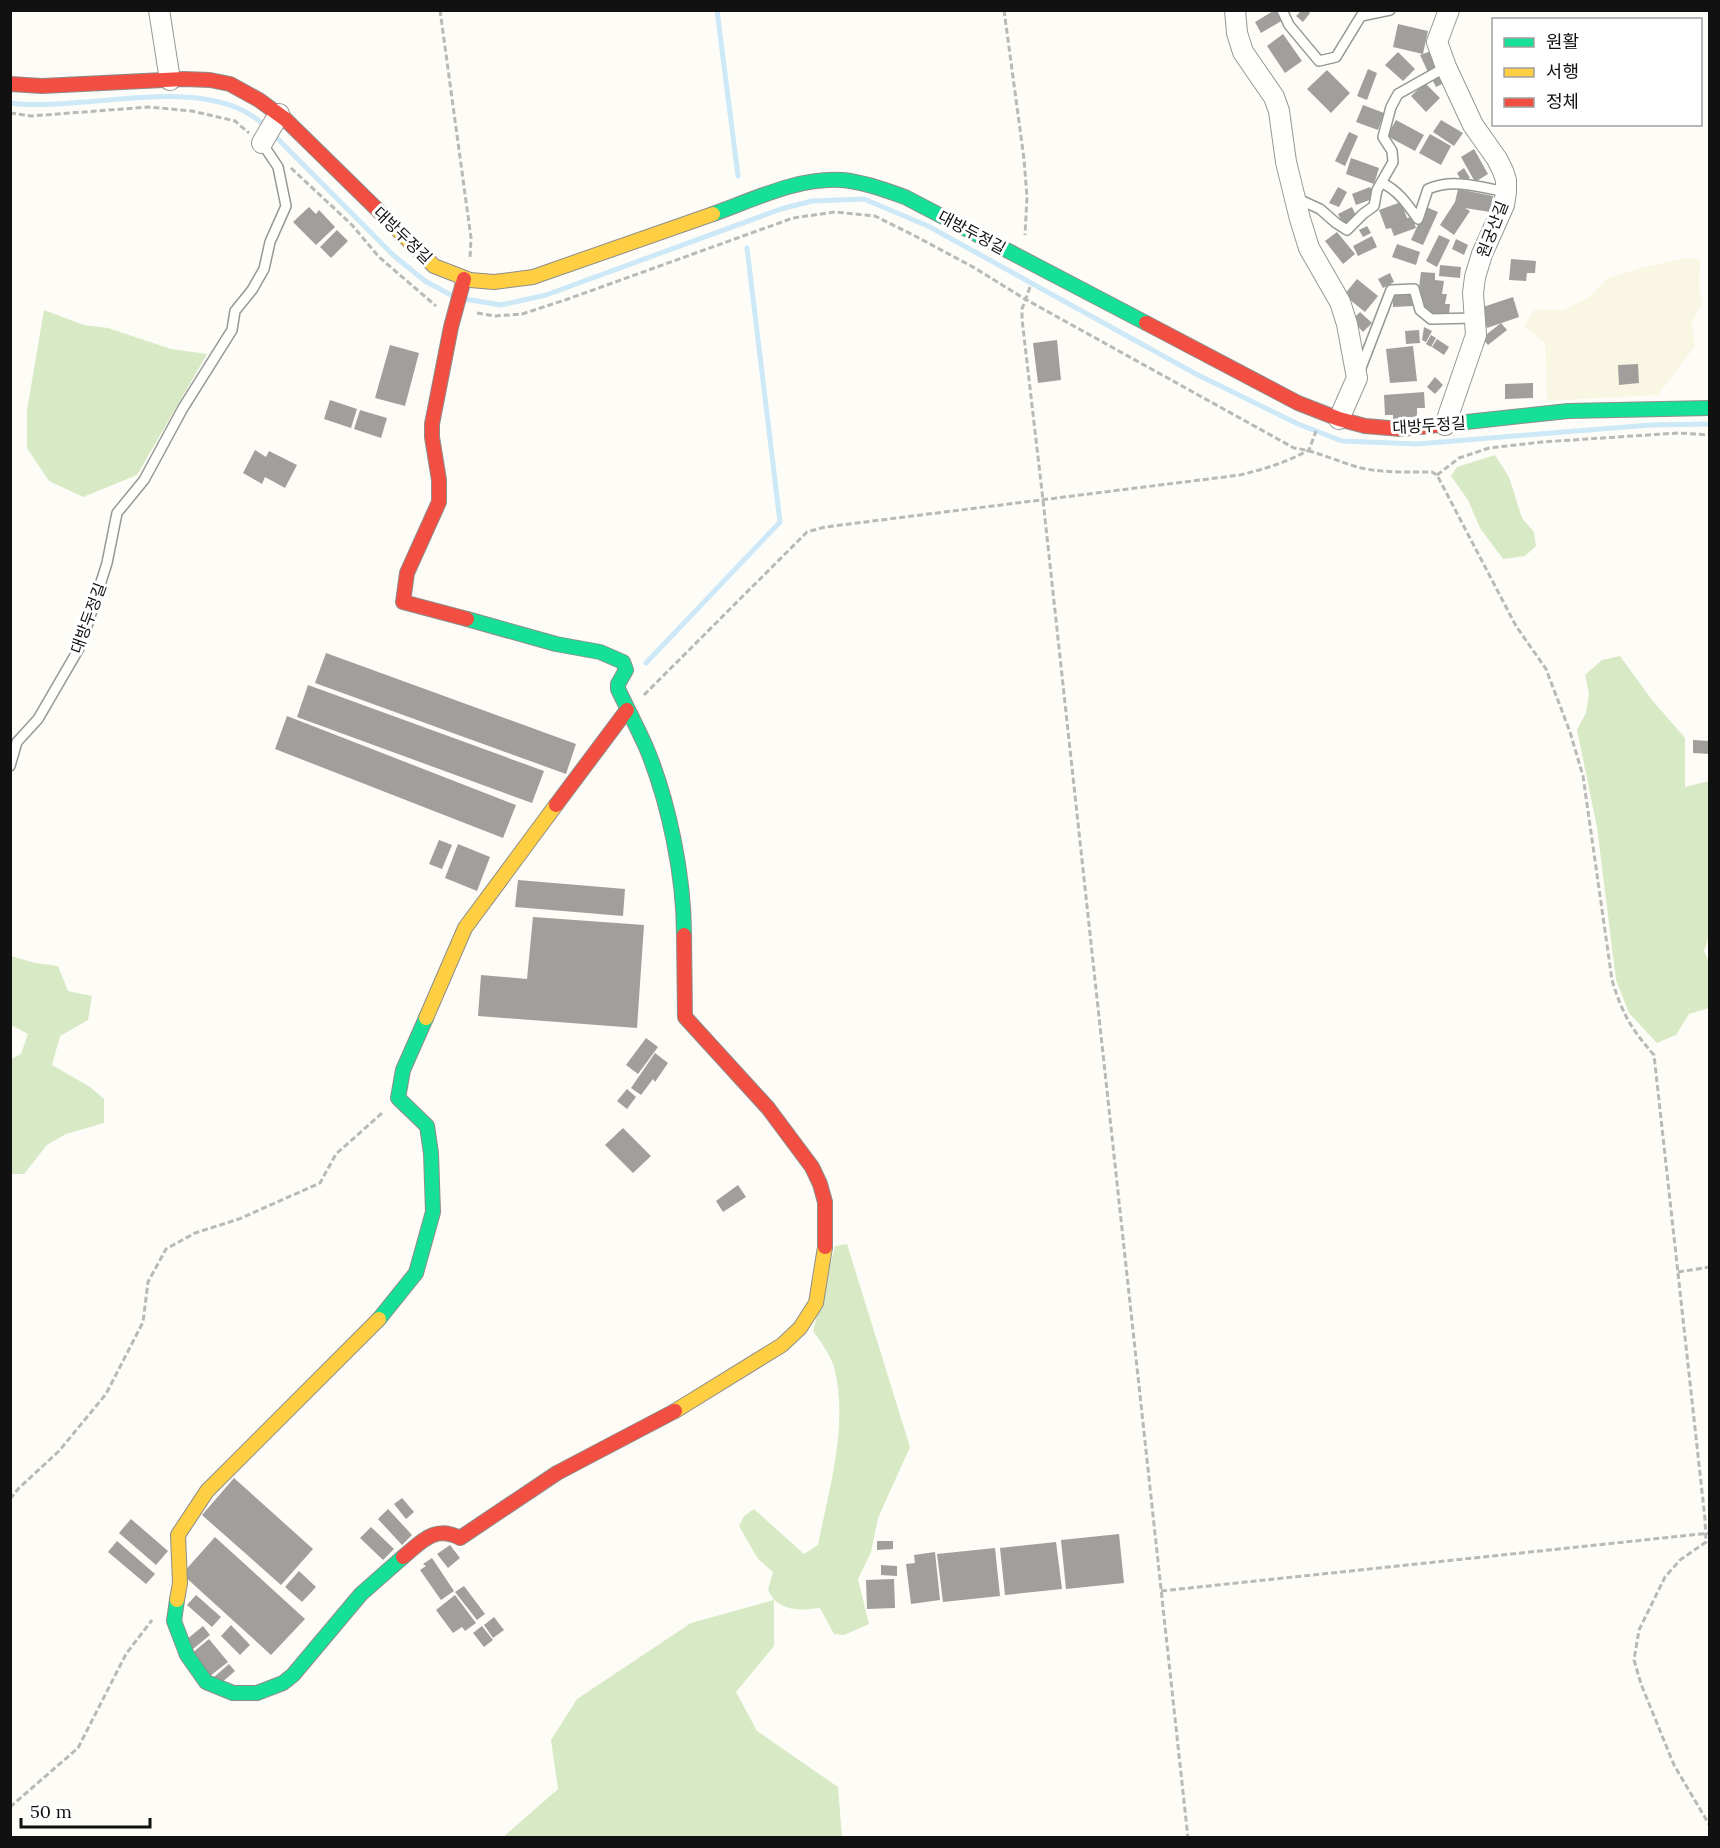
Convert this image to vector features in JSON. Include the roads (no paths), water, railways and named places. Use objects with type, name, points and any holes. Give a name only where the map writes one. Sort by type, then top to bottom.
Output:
[{"type":"street","points":[[159,10],[170,80]]},
{"type":"street","points":[[1235,10],[1237,33],[1243,52],[1274,97],[1279,111],[1286,162],[1309,248],[1340,302],[1347,324],[1357,378],[1338,419]]},
{"type":"street","name":"원궁산길","points":[[1445,425],[1476,335],[1473,293],[1475,277],[1482,254],[1504,205],[1506,192],[1506,180],[1500,165],[1473,124],[1446,67],[1437,42],[1449,10]]},
{"type":"street","name":"대방두정길","points":[[10,84],[42,86],[170,80],[210,80],[230,84],[259,100],[434,266],[464,283],[507,283],[532,277],[778,191],[808,183],[833,180],[879,188],[905,197],[1298,403],[1338,419],[1365,426],[1401,429],[1568,411],[1710,408]]},
{"type":"street","name":"대방두정길","points":[[262,143],[277,117]]},
{"type":"street","points":[[464,283],[456,309],[432,424],[439,480],[439,502],[407,573],[403,602],[448,612],[557,645],[618,657],[623,662],[626,670],[618,684],[618,689],[646,748],[657,779],[675,847],[684,904],[685,1017],[768,1108],[812,1167],[825,1202],[824,1261],[816,1303],[810,1315],[792,1337],[682,1407],[557,1473],[460,1538],[443,1532],[429,1536],[379,1576],[361,1594],[303,1665],[283,1683],[257,1693],[233,1693],[206,1682],[187,1655],[174,1621],[180,1583],[178,1535],[207,1491],[387,1311],[416,1273],[433,1212],[431,1153],[427,1126],[398,1098],[403,1070],[465,928],[627,710]]},
{"type":"lane","points":[[1282,10],[1289,25],[1319,61],[1336,57],[1361,16],[1390,10]]},
{"type":"lane","points":[[1294,196],[1320,208],[1347,230],[1374,206],[1377,190],[1393,162],[1392,152],[1383,137],[1391,107],[1398,94],[1446,67]]},
{"type":"lane","name":"대방두정길","points":[[10,766],[18,742],[38,719],[81,645],[107,563],[117,513],[144,480],[189,398],[232,330],[235,311],[252,290],[264,269],[270,242],[286,206],[278,167],[262,143]]},
{"type":"lane","points":[[1382,183],[1390,187],[1408,204],[1418,219],[1428,189],[1439,184],[1453,183],[1506,192]]},
{"type":"lane","points":[[1357,378],[1391,290],[1414,289],[1420,310],[1431,319],[1474,318]]},
{"type":"waterway","points":[[717,10],[738,176]]},
{"type":"waterway","points":[[10,103],[40,105],[144,97],[179,97],[212,100],[241,109],[265,126]]},
{"type":"waterway","points":[[272,133],[393,255],[425,281],[451,295]]},
{"type":"waterway","points":[[465,299],[501,305],[546,295],[781,209],[812,201],[864,199],[928,226],[1196,374],[1298,424],[1342,441],[1417,444],[1650,425],[1710,424]]},
{"type":"waterway","points":[[646,663],[780,522],[747,248]]}]
